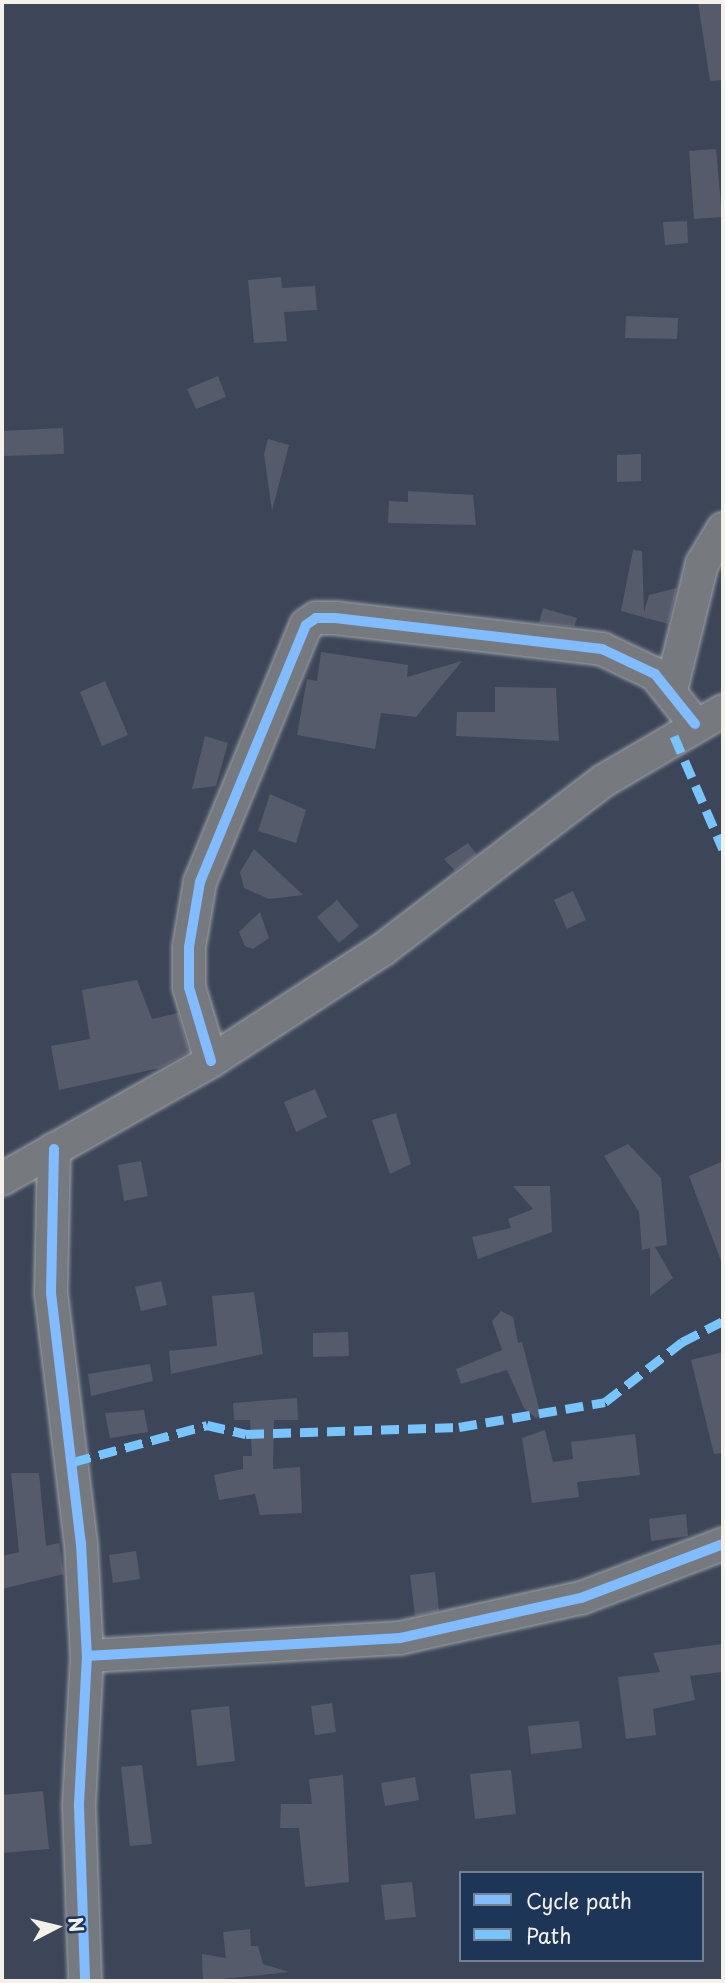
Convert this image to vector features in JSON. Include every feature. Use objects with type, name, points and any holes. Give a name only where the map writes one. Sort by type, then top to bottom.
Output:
[{"type":"street","points":[[671,690],[702,564],[723,529]]},
{"type":"street","points":[[2,1179],[211,1061],[382,950],[541,823],[709,717],[634,661],[602,649],[316,618],[306,625],[200,882],[189,947],[189,987],[211,1061]]},
{"type":"street","points":[[54,1149],[51,1293],[81,1543],[86,1656],[79,1806],[85,1981]]},
{"type":"street","points":[[86,1656],[400,1638],[581,1598],[723,1544]]},
{"type":"building","points":[[698,2],[723,2],[723,80],[710,81]]},
{"type":"building","points":[[716,149],[722,217],[694,219],[689,151]]},
{"type":"building","points":[[687,221],[688,243],[665,245],[663,222]]},
{"type":"building","points":[[281,277],[282,288],[315,286],[317,310],[284,312],[287,341],[254,343],[248,280]]},
{"type":"building","points":[[626,316],[678,318],[677,339],[625,338]]},
{"type":"building","points":[[218,376],[226,397],[196,409],[187,389]]},
{"type":"building","points":[[63,428],[64,454],[3,456],[2,431]]},
{"type":"building","points":[[268,439],[289,445],[272,511],[264,454]]},
{"type":"building","points":[[641,454],[641,481],[617,482],[617,455]]},
{"type":"building","points":[[408,491],[473,495],[476,525],[388,523],[389,501],[408,502]]},
{"type":"building","points":[[633,550],[642,551],[644,612],[649,595],[677,588],[668,624],[621,611]]},
{"type":"building","points":[[543,608],[577,618],[574,627],[539,623]]},
{"type":"building","points":[[321,652],[408,665],[407,677],[462,661],[416,717],[381,713],[375,749],[297,735],[307,679],[317,681]]},
{"type":"building","points":[[105,681],[128,735],[102,746],[80,692]]},
{"type":"building","points":[[495,687],[556,688],[559,741],[456,736],[457,712],[495,712]]},
{"type":"building","points":[[205,736],[228,743],[216,786],[192,789]]},
{"type":"building","points":[[270,794],[306,810],[296,843],[258,831]]},
{"type":"building","points":[[468,843],[477,855],[455,871],[444,859]]},
{"type":"building","points":[[254,849],[303,895],[269,899],[244,888],[240,872]]},
{"type":"building","points":[[573,891],[586,920],[567,929],[554,900]]},
{"type":"building","points":[[337,900],[359,926],[339,943],[317,917]]},
{"type":"building","points":[[260,912],[269,938],[253,949],[245,946],[239,932]]},
{"type":"building","points":[[137,980],[152,1019],[178,1013],[189,1052],[160,1068],[59,1090],[51,1046],[90,1039],[82,990]]},
{"type":"building","points":[[315,1089],[327,1117],[296,1132],[284,1102]]},
{"type":"building","points":[[396,1113],[411,1164],[390,1174],[372,1120]]},
{"type":"building","points":[[628,1144],[661,1178],[667,1245],[655,1247],[673,1278],[650,1296],[650,1248],[642,1250],[639,1212],[604,1156]]},
{"type":"building","points":[[141,1161],[148,1196],[124,1201],[118,1165]]},
{"type":"building","points":[[723,1161],[723,1260],[721,1261],[689,1176]]},
{"type":"building","points":[[513,1186],[550,1186],[552,1232],[478,1259],[472,1237],[511,1228],[508,1219],[533,1209]]},
{"type":"building","points":[[161,1281],[167,1305],[141,1311],[135,1287]]},
{"type":"building","points":[[254,1292],[263,1354],[171,1374],[169,1351],[217,1346],[212,1296]]},
{"type":"building","points":[[501,1311],[513,1317],[518,1343],[522,1342],[541,1416],[536,1418],[524,1408],[507,1370],[461,1384],[456,1369],[502,1350],[492,1321]]},
{"type":"building","points":[[348,1332],[349,1356],[313,1357],[313,1333]]},
{"type":"building","points":[[723,1352],[723,1453],[714,1454],[691,1360]]},
{"type":"building","points":[[150,1364],[153,1381],[91,1396],[88,1374]]},
{"type":"building","points":[[297,1398],[298,1420],[274,1420],[273,1469],[300,1467],[302,1513],[260,1515],[255,1494],[219,1500],[214,1475],[243,1469],[243,1456],[252,1456],[250,1420],[234,1420],[233,1403]]},
{"type":"building","points":[[144,1410],[148,1432],[110,1438],[105,1413]]},
{"type":"building","points":[[545,1430],[553,1462],[573,1459],[571,1442],[635,1434],[640,1475],[577,1482],[579,1497],[532,1503],[522,1438]]},
{"type":"building","points":[[11,1473],[39,1473],[46,1546],[59,1543],[64,1574],[2,1589],[2,1556],[19,1552]]},
{"type":"building","points":[[686,1514],[688,1536],[651,1541],[649,1519]]},
{"type":"building","points":[[136,1551],[140,1579],[113,1583],[109,1555]]},
{"type":"building","points":[[435,1572],[439,1611],[415,1616],[410,1575]]},
{"type":"building","points":[[723,1644],[723,1672],[690,1676],[695,1700],[653,1709],[656,1735],[626,1739],[618,1677],[660,1672],[653,1653]]},
{"type":"building","points":[[332,1703],[336,1732],[315,1735],[311,1706]]},
{"type":"building","points":[[229,1706],[235,1761],[197,1766],[191,1710]]},
{"type":"building","points":[[579,1721],[582,1748],[531,1754],[528,1726]]},
{"type":"building","points":[[142,1765],[152,1844],[130,1846],[121,1767]]},
{"type":"building","points":[[511,1770],[516,1814],[475,1819],[470,1774]]},
{"type":"building","points":[[343,1775],[349,1882],[305,1887],[299,1828],[280,1828],[281,1804],[312,1804],[309,1779]]},
{"type":"building","points":[[415,1777],[419,1800],[385,1806],[381,1783]]},
{"type":"building","points":[[43,1791],[49,1849],[2,1853],[2,1795]]},
{"type":"building","points":[[412,1882],[416,1917],[385,1920],[381,1885]]},
{"type":"building","points":[[250,1929],[251,1946],[258,1946],[263,1964],[289,1972],[203,1981],[202,1954],[226,1958],[223,1932]]},
{"type":"marked path","points":[[674,736],[723,849]]},
{"type":"marked path","points":[[73,1462],[207,1425],[246,1434],[459,1427],[605,1402],[682,1342],[723,1321]]},
{"type":"cycle path","points":[[211,1061],[189,987],[189,947],[200,882],[306,625],[316,618],[602,649],[655,674],[695,724]]},
{"type":"cycle path","points":[[54,1149],[51,1293],[81,1543],[87,1656],[79,1806],[85,1981]]},
{"type":"cycle path","points":[[87,1656],[400,1638],[581,1598],[723,1544]]}]
